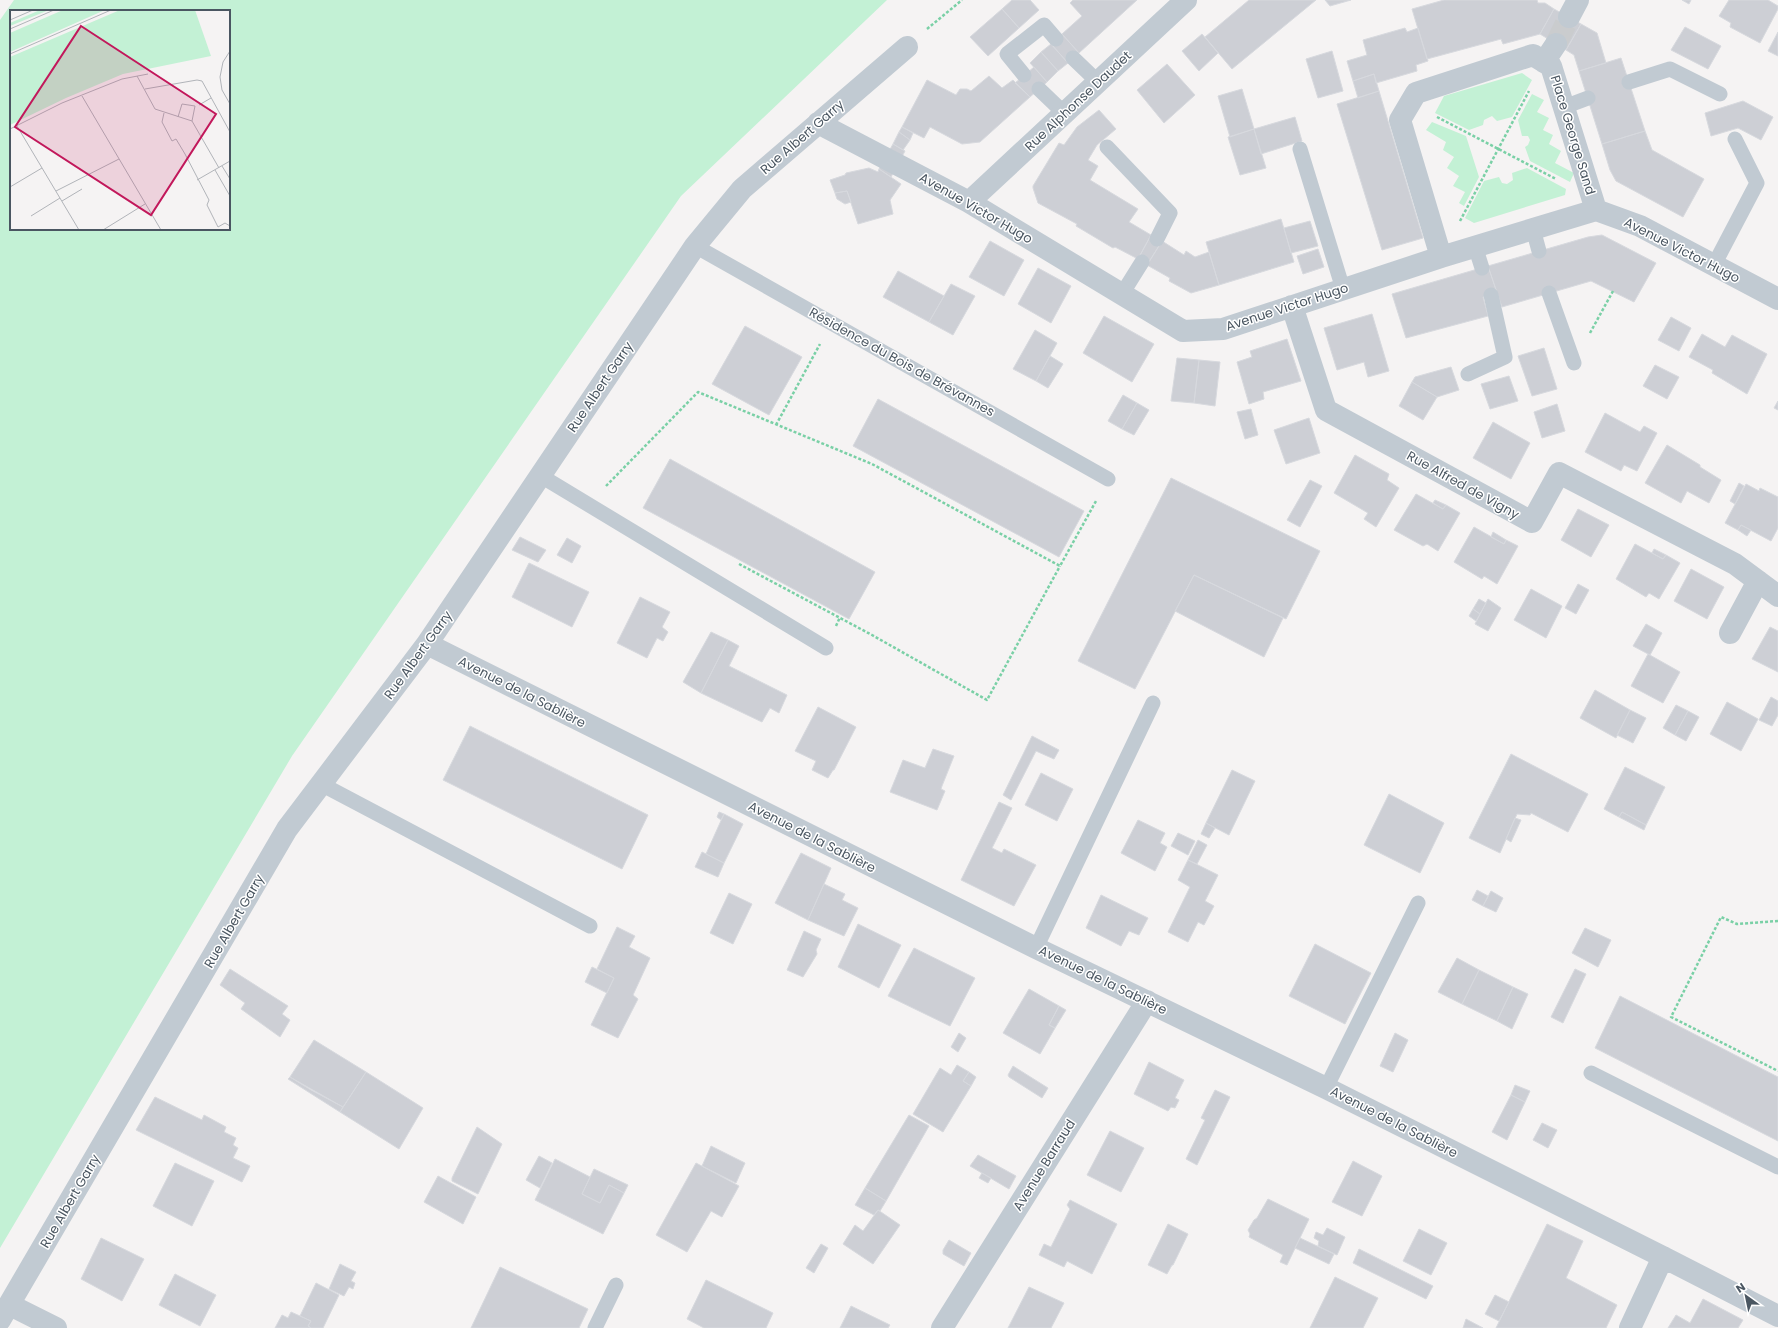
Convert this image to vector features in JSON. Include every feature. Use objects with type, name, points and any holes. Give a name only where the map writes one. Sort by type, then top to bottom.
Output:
[{"type":"street","name":"Rue Alphonse Daudet","points":[[969,202],[1186,0]]},
{"type":"street","points":[[1544,62],[1556,44]]},
{"type":"street","name":"Rue Albert Garry","points":[[5,1312],[288,829],[427,644],[695,246],[742,189],[907,47]]},
{"type":"street","name":"Place George Sand","points":[[1441,257],[1400,120],[1416,93],[1533,55],[1551,66],[1596,210]]},
{"type":"street","name":"Avenue Victor Hugo","points":[[818,123],[969,202],[1183,331],[1223,329],[1475,246],[1596,210],[1640,226],[1778,299]]},
{"type":"street","name":"Rue Alfred de Vigny","points":[[1292,306],[1326,410],[1532,522],[1559,473],[1735,564],[1778,596]]},
{"type":"street","points":[[1730,633],[1758,581]]},
{"type":"street","name":"Avenue de la Sablière","points":[[427,644],[1036,948],[1326,1088],[1778,1316]]},
{"type":"street","name":"Avenue Barraud","points":[[942,1328],[1147,1001]]},
{"type":"street","points":[[1630,1328],[1663,1257]]},
{"type":"street","points":[[5,1312],[56,1328]]},
{"type":"lane","points":[[1024,75],[1007,54],[1044,25],[1056,39]]},
{"type":"lane","points":[[1073,58],[1098,82]]},
{"type":"lane","points":[[1629,82],[1670,69],[1720,94]]},
{"type":"lane","points":[[1039,89],[1064,113]]},
{"type":"lane","points":[[1564,107],[1588,98]]},
{"type":"lane","points":[[1714,265],[1757,183],[1735,139]]},
{"type":"lane","points":[[1107,146],[1170,213],[1157,239]]},
{"type":"lane","points":[[1300,149],[1344,289]]},
{"type":"lane","points":[[1533,229],[1539,251]]},
{"type":"lane","name":"Résidence du Bois de Brévannes","points":[[695,246],[1108,479]]},
{"type":"lane","points":[[1475,246],[1482,268]]},
{"type":"lane","points":[[1122,294],[1142,262]]},
{"type":"lane","points":[[1549,293],[1574,363]]},
{"type":"lane","points":[[1468,374],[1505,357],[1491,295]]},
{"type":"lane","points":[[541,476],[826,648]]},
{"type":"lane","points":[[1036,948],[1153,703]]},
{"type":"lane","points":[[321,784],[590,926]]},
{"type":"lane","points":[[1326,1088],[1418,904]]},
{"type":"lane","points":[[1591,1073],[1778,1167]]},
{"type":"lane","points":[[595,1328],[616,1285]]},
{"type":"path","points":[[907,47],[962,0]]},
{"type":"path","points":[[1441,257],[1544,62]]},
{"type":"path","points":[[1410,102],[1562,182]]},
{"type":"path","points":[[1574,363],[1613,292]]},
{"type":"path","points":[[776,425],[832,323]]},
{"type":"path","points":[[587,505],[698,392],[872,464],[1060,566]]},
{"type":"path","points":[[734,562],[872,634],[987,700],[1108,479]]},
{"type":"path","points":[[1778,920],[1737,924],[1721,918],[1671,1017],[1778,1071]]},
{"type":"green space","points":[[14,0],[887,0],[681,196],[292,756],[0,1248],[0,20]]},
{"type":"green space","points":[[1522,73],[1532,80],[1512,117],[1497,121],[1492,116],[1484,120],[1483,125],[1469,130],[1435,113],[1444,96]]},
{"type":"green space","points":[[1532,94],[1544,100],[1537,112],[1549,118],[1543,130],[1553,135],[1549,144],[1561,151],[1555,163],[1574,173],[1570,182],[1530,161],[1525,147],[1528,145],[1530,140],[1528,136],[1522,136],[1518,120]]},
{"type":"green space","points":[[1432,122],[1466,136],[1479,177],[1464,206],[1459,203],[1465,192],[1453,186],[1459,176],[1447,168],[1454,157],[1443,150],[1446,142],[1426,130]]},
{"type":"green space","points":[[1527,168],[1566,189],[1565,195],[1474,223],[1465,218],[1484,181],[1499,177],[1502,183],[1507,184],[1513,180],[1512,173]]},
{"type":"building","points":[[1012,0],[1030,0],[1039,10],[1019,28],[1002,9]]},
{"type":"building","points":[[1073,0],[1137,0],[1079,53],[1062,34],[1082,16],[1070,3]]},
{"type":"building","points":[[1249,0],[1316,0],[1232,69],[1205,37]]},
{"type":"building","points":[[1325,0],[1351,0],[1330,6]]},
{"type":"building","points":[[1444,0],[1537,0],[1538,3],[1545,3],[1554,9],[1540,34],[1503,44],[1501,39],[1427,59],[1412,9]]},
{"type":"building","points":[[1682,0],[1691,0],[1689,4]]},
{"type":"building","points":[[1729,0],[1768,0],[1778,6],[1778,9],[1760,43],[1730,27],[1731,23],[1719,16]]},
{"type":"building","points":[[1002,9],[1019,28],[988,56],[970,37]]},
{"type":"building","points":[[1554,9],[1581,24],[1566,50],[1540,34]]},
{"type":"building","points":[[1581,24],[1597,33],[1606,63],[1579,71],[1574,55],[1566,50]]},
{"type":"building","points":[[1685,27],[1721,46],[1708,69],[1671,50]]},
{"type":"building","points":[[1405,28],[1407,32],[1418,28],[1428,61],[1416,65],[1417,71],[1376,83],[1374,74],[1353,81],[1347,61],[1367,55],[1363,40]]},
{"type":"building","points":[[1778,32],[1778,56],[1768,51]]},
{"type":"building","points":[[1062,34],[1079,53],[1068,63],[1051,44]]},
{"type":"building","points":[[1202,34],[1218,53],[1199,71],[1182,51]]},
{"type":"building","points":[[1051,44],[1068,63],[1058,71],[1041,52]]},
{"type":"building","points":[[1332,51],[1343,91],[1318,98],[1306,59]]},
{"type":"building","points":[[1041,52],[1058,71],[1047,82],[1030,63]]},
{"type":"building","points":[[1621,58],[1645,131],[1602,144],[1579,71]]},
{"type":"building","points":[[1167,64],[1195,95],[1164,123],[1137,90]]},
{"type":"building","points":[[1034,67],[1047,82],[1030,97],[1015,83]]},
{"type":"building","points":[[1374,74],[1379,91],[1358,98],[1353,81]]},
{"type":"building","points":[[989,76],[1002,88],[1013,80],[1030,97],[980,142],[962,144],[930,127],[924,138],[902,127],[927,80],[956,95],[960,89],[967,89],[971,91]]},
{"type":"building","points":[[1242,89],[1254,129],[1230,137],[1218,96]]},
{"type":"building","points":[[1379,91],[1423,238],[1382,250],[1337,104]]},
{"type":"building","points":[[1743,101],[1773,117],[1761,140],[1738,128],[1711,136],[1705,113]]},
{"type":"building","points":[[1099,110],[1116,129],[1097,145],[1088,160],[1098,166],[1090,180],[1138,209],[1129,222],[1151,235],[1138,259],[1115,247],[1113,248],[1076,226],[1077,224],[1038,203],[1033,188],[1059,143],[1064,145],[1077,127]]},
{"type":"building","points":[[1295,117],[1302,141],[1261,154],[1254,129]]},
{"type":"building","points":[[902,127],[913,133],[910,140],[899,132]]},
{"type":"building","points":[[1254,129],[1266,168],[1240,175],[1228,137]]},
{"type":"building","points":[[1645,131],[1652,150],[1704,179],[1683,217],[1616,181],[1610,170],[1602,144]]},
{"type":"building","points":[[899,132],[910,140],[903,150],[893,144]]},
{"type":"building","points":[[893,144],[905,151],[891,177],[879,169]]},
{"type":"building","points":[[869,168],[878,172],[879,169],[901,184],[890,200],[893,214],[858,224],[847,191],[835,193],[830,180],[845,175],[846,173]]},
{"type":"building","points":[[847,191],[851,202],[845,204],[837,199],[835,193]]},
{"type":"building","points":[[1281,219],[1294,262],[1219,285],[1206,242]]},
{"type":"building","points":[[1310,221],[1318,246],[1291,253],[1284,228]]},
{"type":"building","points":[[1151,235],[1162,241],[1147,265],[1138,259]]},
{"type":"building","points":[[1602,235],[1656,263],[1634,302],[1591,281],[1502,307],[1488,266],[1588,237]]},
{"type":"building","points":[[990,241],[1024,260],[1004,296],[969,277]]},
{"type":"building","points":[[1162,241],[1184,255],[1186,251],[1195,257],[1209,252],[1219,285],[1191,293],[1169,281],[1170,278],[1147,265]]},
{"type":"building","points":[[1318,249],[1324,267],[1303,274],[1297,256]]},
{"type":"building","points":[[1488,266],[1497,293],[1483,297],[1488,316],[1406,338],[1392,294]]},
{"type":"building","points":[[1038,268],[1071,286],[1051,323],[1018,304]]},
{"type":"building","points":[[898,271],[944,296],[929,322],[883,297]]},
{"type":"building","points":[[951,284],[975,296],[953,335],[929,322]]},
{"type":"building","points":[[1372,314],[1389,371],[1368,377],[1364,362],[1337,370],[1324,328]]},
{"type":"building","points":[[1104,316],[1154,344],[1132,382],[1083,353]]},
{"type":"building","points":[[1671,317],[1691,328],[1679,351],[1658,340]]},
{"type":"building","points":[[745,326],[802,357],[769,415],[712,384]]},
{"type":"building","points":[[1035,330],[1057,343],[1036,381],[1013,369]]},
{"type":"building","points":[[1702,334],[1725,347],[1732,335],[1767,354],[1747,394],[1712,373],[1713,370],[1689,357]]},
{"type":"building","points":[[1287,339],[1301,381],[1263,392],[1264,399],[1249,404],[1237,362],[1252,357],[1250,351]]},
{"type":"building","points":[[1544,348],[1557,389],[1532,396],[1518,356]]},
{"type":"building","points":[[1050,356],[1063,364],[1048,388],[1036,381]]},
{"type":"building","points":[[1177,358],[1199,360],[1194,403],[1171,401]]},
{"type":"building","points":[[1199,360],[1220,362],[1215,406],[1194,403]]},
{"type":"building","points":[[1655,365],[1679,377],[1667,399],[1643,386]]},
{"type":"building","points":[[1451,367],[1459,390],[1437,397],[1412,382],[1415,377]]},
{"type":"building","points":[[1509,376],[1518,401],[1490,409],[1481,384]]},
{"type":"building","points":[[1412,382],[1437,397],[1423,420],[1399,406]]},
{"type":"building","points":[[1123,395],[1137,403],[1122,429],[1108,421]]},
{"type":"building","points":[[878,399],[1084,511],[1059,557],[853,446]]},
{"type":"building","points":[[1778,401],[1778,410],[1774,408]]},
{"type":"building","points":[[1137,403],[1149,410],[1134,435],[1122,429]]},
{"type":"building","points":[[1557,404],[1565,431],[1542,438],[1534,412]]},
{"type":"building","points":[[1251,409],[1258,435],[1245,439],[1237,412]]},
{"type":"building","points":[[1605,413],[1640,432],[1644,426],[1657,433],[1637,471],[1624,465],[1621,471],[1585,452]]},
{"type":"building","points":[[1309,418],[1320,453],[1286,464],[1274,430]]},
{"type":"building","points":[[1493,422],[1530,443],[1511,479],[1473,458]]},
{"type":"building","points":[[1667,445],[1721,480],[1709,503],[1687,491],[1681,503],[1645,483]]},
{"type":"building","points":[[1355,455],[1389,474],[1387,480],[1399,488],[1376,527],[1364,519],[1368,513],[1334,493]]},
{"type":"building","points":[[670,459],[875,572],[849,619],[643,508]]},
{"type":"building","points":[[1171,478],[1320,551],[1286,619],[1194,575],[1135,689],[1078,661]]},
{"type":"building","points":[[1310,480],[1322,486],[1300,527],[1287,520]]},
{"type":"building","points":[[1739,483],[1744,486],[1735,504],[1730,501]]},
{"type":"building","points":[[1746,484],[1759,491],[1760,488],[1778,497],[1778,528],[1771,541],[1741,525],[1738,530],[1725,523]]},
{"type":"building","points":[[1416,494],[1443,509],[1446,505],[1460,513],[1438,551],[1427,544],[1423,546],[1394,530]]},
{"type":"building","points":[[1435,500],[1446,505],[1443,509],[1433,503]]},
{"type":"building","points":[[1578,509],[1609,525],[1591,557],[1561,540]]},
{"type":"building","points":[[1741,525],[1751,530],[1747,536],[1738,530]]},
{"type":"building","points":[[1474,527],[1504,544],[1506,540],[1518,546],[1497,584],[1484,576],[1482,579],[1454,562]]},
{"type":"building","points":[[1493,532],[1506,540],[1504,544],[1491,537]]},
{"type":"building","points":[[520,537],[546,550],[538,562],[512,550]]},
{"type":"building","points":[[567,538],[581,546],[572,563],[557,555]]},
{"type":"building","points":[[1635,544],[1663,559],[1666,555],[1680,563],[1659,599],[1649,593],[1646,597],[1616,579]]},
{"type":"building","points":[[1654,549],[1666,555],[1663,559],[1652,553]]},
{"type":"building","points":[[529,563],[589,592],[572,627],[512,597]]},
{"type":"building","points":[[1691,569],[1724,587],[1707,619],[1674,601]]},
{"type":"building","points":[[1194,575],[1283,618],[1264,657],[1175,611]]},
{"type":"building","points":[[1578,584],[1589,590],[1576,614],[1565,608]]},
{"type":"building","points":[[1531,589],[1562,606],[1546,638],[1514,620]]},
{"type":"building","points":[[640,597],[670,612],[662,627],[668,632],[663,641],[657,638],[647,658],[617,643]]},
{"type":"building","points":[[1479,599],[1486,603],[1480,614],[1473,609]]},
{"type":"building","points":[[1488,599],[1501,608],[1488,631],[1475,624]]},
{"type":"building","points":[[1473,609],[1480,614],[1476,621],[1469,616]]},
{"type":"building","points":[[1646,624],[1662,633],[1650,655],[1633,646]]},
{"type":"building","points":[[1770,627],[1778,631],[1778,672],[1752,659]]},
{"type":"building","points":[[711,632],[728,640],[701,693],[683,682]]},
{"type":"building","points":[[728,640],[739,646],[729,666],[787,695],[779,713],[770,708],[762,722],[701,693]]},
{"type":"building","points":[[1648,654],[1680,672],[1663,703],[1631,686]]},
{"type":"building","points":[[1595,690],[1630,710],[1616,738],[1580,718]]},
{"type":"building","points":[[1771,697],[1778,701],[1778,715],[1772,726],[1759,720]]},
{"type":"building","points":[[1727,702],[1758,719],[1741,751],[1710,734]]},
{"type":"building","points":[[1676,705],[1688,711],[1675,735],[1663,728]]},
{"type":"building","points":[[818,707],[856,727],[834,770],[828,778],[812,770],[816,761],[795,751]]},
{"type":"building","points":[[1630,710],[1646,718],[1633,743],[1617,735]]},
{"type":"building","points":[[1688,711],[1699,717],[1686,741],[1675,735]]},
{"type":"building","points":[[470,726],[648,815],[622,869],[443,780]]},
{"type":"building","points":[[1032,736],[1059,750],[1054,759],[1036,751],[1011,800],[1003,795]]},
{"type":"building","points":[[933,749],[954,756],[941,789],[945,791],[937,810],[890,792],[903,760],[925,768]]},
{"type":"building","points":[[1511,754],[1588,794],[1568,832],[1531,813],[1530,815],[1517,814],[1500,853],[1469,838]]},
{"type":"building","points":[[1625,767],[1665,787],[1646,825],[1622,812],[1619,817],[1604,809]]},
{"type":"building","points":[[1232,770],[1255,781],[1229,835],[1206,823]]},
{"type":"building","points":[[1041,773],[1073,789],[1057,821],[1025,805]]},
{"type":"building","points":[[1389,794],[1444,823],[1420,873],[1364,845]]},
{"type":"building","points":[[999,802],[1012,808],[992,848],[1002,853],[1004,849],[1036,865],[1014,906],[961,880]]},
{"type":"building","points":[[719,812],[724,814],[721,820],[717,817]]},
{"type":"building","points":[[1622,812],[1646,825],[1644,830],[1619,817]]},
{"type":"building","points":[[724,814],[743,824],[724,863],[706,854]]},
{"type":"building","points":[[1515,818],[1521,820],[1511,842],[1506,839]]},
{"type":"building","points":[[1138,820],[1165,833],[1160,843],[1167,847],[1155,871],[1121,853]]},
{"type":"building","points":[[1206,823],[1215,828],[1209,838],[1201,834]]},
{"type":"building","points":[[1178,833],[1195,841],[1188,855],[1171,846]]},
{"type":"building","points":[[1198,840],[1207,845],[1197,864],[1188,860]]},
{"type":"building","points":[[702,852],[724,863],[718,877],[695,867]]},
{"type":"building","points":[[801,853],[831,868],[808,920],[775,903]]},
{"type":"building","points":[[1188,860],[1218,875],[1205,901],[1214,906],[1204,925],[1198,922],[1188,942],[1168,932],[1190,887],[1178,880]]},
{"type":"building","points":[[824,884],[845,894],[842,900],[858,908],[844,936],[808,920]]},
{"type":"building","points":[[1477,890],[1488,896],[1483,906],[1472,900]]},
{"type":"building","points":[[1491,891],[1503,898],[1496,912],[1483,906]]},
{"type":"building","points":[[729,893],[752,904],[733,944],[710,933]]},
{"type":"building","points":[[1101,895],[1148,918],[1139,935],[1129,931],[1121,946],[1086,928]]},
{"type":"building","points":[[858,924],[901,945],[879,988],[838,967]]},
{"type":"building","points":[[617,927],[635,936],[629,947],[650,958],[633,995],[638,999],[618,1038],[591,1025],[614,978],[597,969]]},
{"type":"building","points":[[1585,928],[1611,940],[1598,967],[1572,953]]},
{"type":"building","points":[[804,931],[821,939],[816,950],[817,954],[803,977],[787,970]]},
{"type":"building","points":[[1315,944],[1371,973],[1345,1024],[1289,996]]},
{"type":"building","points":[[914,948],[975,978],[950,1026],[888,996]]},
{"type":"building","points":[[1457,958],[1479,970],[1462,1004],[1438,992]]},
{"type":"building","points":[[592,967],[614,978],[607,993],[585,982]]},
{"type":"building","points":[[230,969],[288,1006],[282,1014],[290,1020],[280,1037],[241,1009],[245,1003],[220,985]]},
{"type":"building","points":[[1575,969],[1586,974],[1563,1023],[1551,1017]]},
{"type":"building","points":[[1479,970],[1513,987],[1497,1021],[1462,1004]]},
{"type":"building","points":[[1513,987],[1528,994],[1512,1029],[1497,1021]]},
{"type":"building","points":[[1029,989],[1059,1006],[1049,1025],[1055,1028],[1040,1054],[1003,1033]]},
{"type":"building","points":[[1620,996],[1778,1077],[1778,1141],[1595,1048]]},
{"type":"building","points":[[1059,1006],[1066,1010],[1055,1028],[1049,1025]]},
{"type":"building","points":[[959,1033],[966,1038],[958,1052],[951,1047]]},
{"type":"building","points":[[1395,1033],[1408,1040],[1393,1072],[1380,1066]]},
{"type":"building","points":[[314,1040],[366,1072],[343,1107],[290,1077]]},
{"type":"building","points":[[1149,1062],[1184,1080],[1175,1098],[1179,1100],[1175,1108],[1171,1107],[1168,1111],[1134,1094]]},
{"type":"building","points":[[957,1065],[969,1072],[963,1081],[971,1086],[943,1132],[913,1114],[940,1068],[951,1075]]},
{"type":"building","points":[[1013,1066],[1048,1088],[1042,1098],[1009,1077],[1008,1075]]},
{"type":"building","points":[[366,1072],[423,1108],[399,1149],[340,1112]]},
{"type":"building","points":[[969,1072],[976,1077],[971,1086],[963,1081]]},
{"type":"building","points":[[290,1077],[343,1107],[340,1112],[288,1079]]},
{"type":"building","points":[[1515,1085],[1530,1091],[1525,1102],[1511,1095]]},
{"type":"building","points":[[1215,1090],[1230,1097],[1197,1165],[1186,1159],[1205,1120],[1201,1118]]},
{"type":"building","points":[[1511,1095],[1525,1102],[1507,1140],[1492,1132]]},
{"type":"building","points":[[155,1097],[202,1120],[204,1115],[226,1127],[224,1132],[236,1138],[233,1145],[238,1148],[233,1158],[250,1166],[242,1182],[136,1130]]},
{"type":"building","points":[[909,1115],[929,1126],[886,1201],[865,1188]]},
{"type":"building","points":[[1542,1123],[1557,1130],[1548,1148],[1533,1140]]},
{"type":"building","points":[[477,1127],[502,1144],[478,1194],[452,1181],[452,1178]]},
{"type":"building","points":[[1110,1131],[1144,1148],[1121,1192],[1087,1175]]},
{"type":"building","points":[[711,1146],[745,1163],[736,1183],[702,1166]]},
{"type":"building","points":[[978,1155],[1016,1176],[1009,1189],[970,1166]]},
{"type":"building","points":[[539,1156],[552,1163],[540,1188],[526,1180]]},
{"type":"building","points":[[555,1159],[590,1177],[582,1194],[600,1203],[609,1185],[624,1193],[603,1234],[535,1200]]},
{"type":"building","points":[[1353,1161],[1382,1176],[1362,1216],[1332,1202]]},
{"type":"building","points":[[175,1163],[214,1181],[192,1226],[153,1206]]},
{"type":"building","points":[[696,1163],[739,1186],[722,1217],[711,1211],[687,1252],[656,1235]]},
{"type":"building","points":[[594,1169],[628,1185],[624,1193],[609,1185],[600,1203],[582,1194]]},
{"type":"building","points":[[982,1173],[991,1178],[988,1183],[979,1178]]},
{"type":"building","points":[[438,1176],[476,1197],[463,1224],[424,1202]]},
{"type":"building","points":[[865,1188],[886,1201],[880,1211],[878,1210],[874,1215],[855,1205]]},
{"type":"building","points":[[1268,1199],[1309,1219],[1287,1265],[1280,1262],[1283,1255],[1249,1237],[1250,1234],[1248,1230]]},
{"type":"building","points":[[1070,1200],[1117,1224],[1092,1274],[1067,1261],[1064,1267],[1039,1255],[1044,1244],[1051,1247],[1070,1209],[1067,1205]]},
{"type":"building","points":[[878,1210],[900,1225],[873,1264],[843,1244],[855,1225],[863,1231]]},
{"type":"building","points":[[1168,1224],[1188,1234],[1167,1274],[1148,1265]]},
{"type":"building","points":[[1547,1224],[1583,1241],[1566,1278],[1617,1305],[1606,1328],[1496,1328]]},
{"type":"building","points":[[1327,1228],[1345,1237],[1337,1255],[1318,1246],[1319,1241],[1314,1238],[1316,1232],[1323,1235]]},
{"type":"building","points":[[1419,1229],[1447,1243],[1431,1275],[1403,1261]]},
{"type":"building","points":[[101,1238],[144,1259],[122,1301],[81,1279]]},
{"type":"building","points":[[1300,1238],[1334,1254],[1329,1264],[1295,1248]]},
{"type":"building","points":[[949,1240],[971,1253],[964,1266],[943,1254],[943,1250]]},
{"type":"building","points":[[821,1244],[828,1248],[814,1273],[806,1268]]},
{"type":"building","points":[[1359,1249],[1433,1286],[1426,1299],[1353,1263]]},
{"type":"building","points":[[340,1264],[356,1272],[351,1281],[355,1283],[353,1289],[349,1287],[344,1296],[329,1289]]},
{"type":"building","points":[[500,1267],[588,1309],[579,1328],[471,1328]]},
{"type":"building","points":[[175,1274],[216,1295],[200,1326],[159,1305]]},
{"type":"building","points":[[1335,1277],[1378,1298],[1363,1328],[1310,1328]]},
{"type":"building","points":[[706,1280],[773,1313],[766,1328],[704,1328],[687,1319]]},
{"type":"building","points":[[316,1283],[339,1295],[323,1328],[311,1328],[308,1326],[311,1321],[300,1316]]},
{"type":"building","points":[[1029,1287],[1064,1303],[1051,1328],[1008,1328]]},
{"type":"building","points":[[1495,1295],[1509,1302],[1499,1321],[1485,1314]]},
{"type":"building","points":[[1703,1299],[1743,1320],[1738,1328],[1668,1328],[1676,1315],[1690,1323]]},
{"type":"building","points":[[851,1306],[890,1325],[888,1328],[840,1328]]},
{"type":"building","points":[[291,1312],[311,1321],[308,1326],[311,1328],[275,1328],[282,1315],[288,1318]]},
{"type":"building","points":[[1466,1319],[1483,1328],[1463,1328]]},
{"type":"tunnel","points":[[1556,44],[1569,17]]}]
